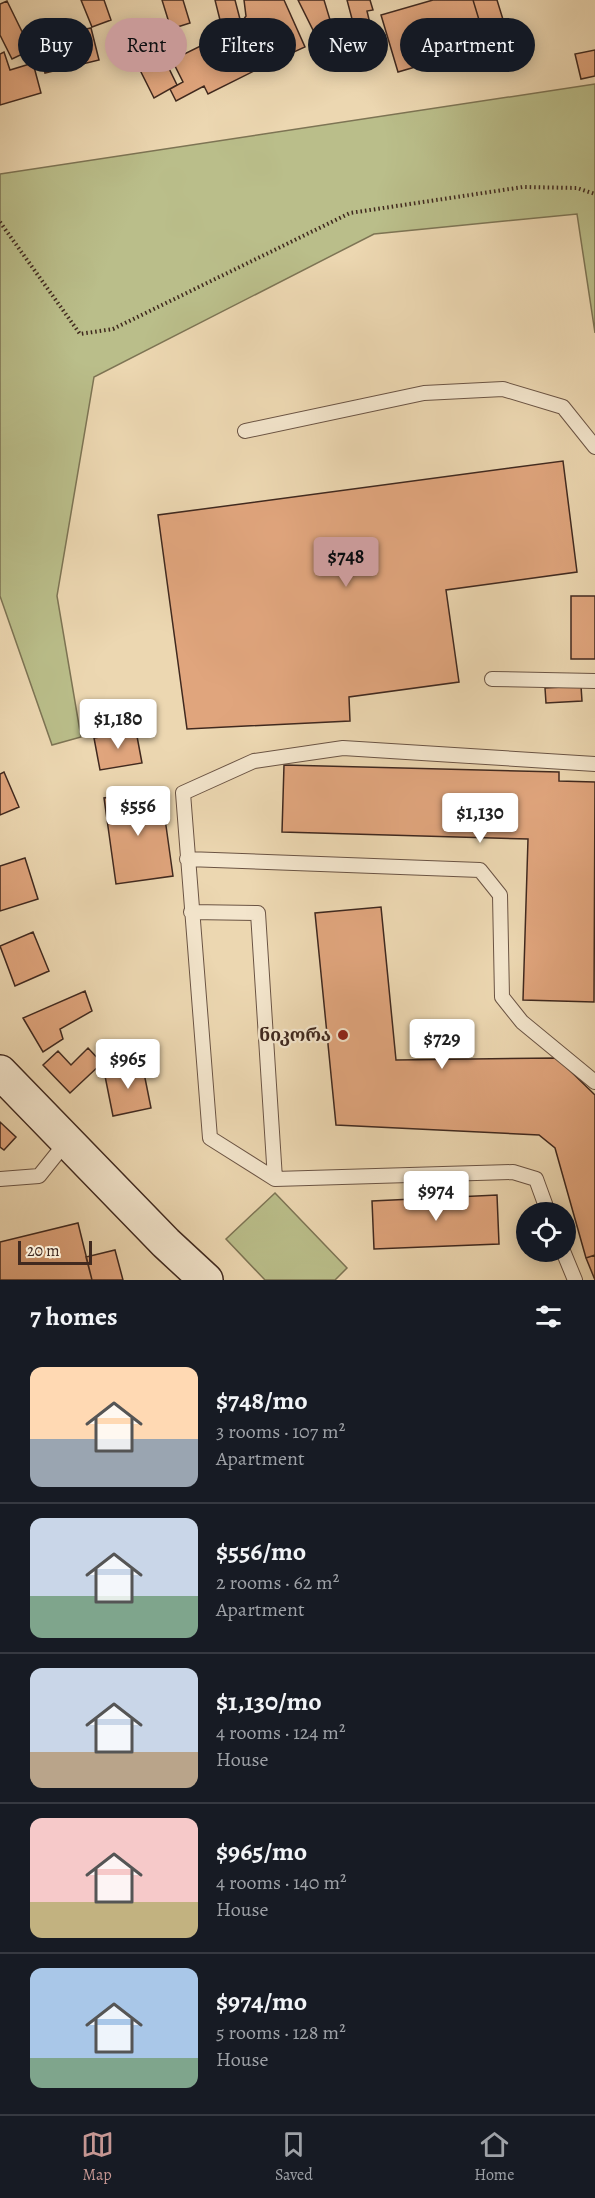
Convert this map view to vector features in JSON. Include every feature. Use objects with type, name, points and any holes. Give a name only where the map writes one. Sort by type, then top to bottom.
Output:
[{"type":"street","points":[[0,1072],[166,1243],[206,1280]]},
{"type":"lane","points":[[245,431],[424,393],[503,389],[563,407],[595,447]]},
{"type":"lane","points":[[492,679],[595,681]]},
{"type":"lane","points":[[544,1202],[536,1179],[513,1172],[275,1179],[210,1138],[183,793],[254,761],[343,748],[595,764]]},
{"type":"lane","points":[[187,859],[480,870],[500,895],[502,998],[522,1022],[595,1082]]},
{"type":"lane","points":[[191,912],[258,913],[275,1179]]},
{"type":"lane","points":[[0,1179],[39,1176],[67,1141]]},
{"type":"lane","points":[[567,1262],[574,1280]]},
{"type":"path","points":[[0,222],[80,334],[113,329],[350,213],[524,187],[577,188],[595,194]]},
{"type":"green space","points":[[595,84],[595,333],[577,214],[374,234],[94,377],[57,596],[81,737],[52,745],[0,596],[0,174]]},
{"type":"green space","points":[[275,1193],[347,1268],[335,1280],[265,1280],[226,1239]]},
{"type":"building","points":[[81,0],[104,0],[110,18],[105,18],[105,22],[93,27],[93,18],[88,18]]},
{"type":"building","points":[[162,0],[183,0],[190,23],[187,24],[187,18],[168,18]]},
{"type":"building","points":[[215,0],[235,0],[240,18],[220,18]]},
{"type":"building","points":[[244,0],[284,0],[292,18],[245,18]]},
{"type":"building","points":[[298,0],[324,0],[329,18],[308,18],[308,20]]},
{"type":"building","points":[[347,0],[370,0],[373,10],[367,11],[369,18],[352,18]]},
{"type":"building","points":[[433,0],[473,0],[478,18],[400,18],[400,71],[398,72],[388,38],[388,18],[382,18],[381,15]]},
{"type":"building","points":[[473,0],[497,0],[503,18],[478,18]]},
{"type":"building","points":[[7,1],[18,23],[18,56],[12,59],[0,35],[0,4]]},
{"type":"building","points":[[296,27],[305,47],[296,51]]},
{"type":"building","points":[[93,36],[99,60],[93,61]]},
{"type":"building","points":[[199,47],[199,72],[252,72],[208,94],[204,86],[176,101],[170,89],[183,82],[178,72],[187,72],[187,53]]},
{"type":"building","points":[[595,50],[595,76],[581,79],[575,54]]},
{"type":"building","points":[[4,52],[10,70],[18,68],[18,72],[35,72],[41,93],[0,105],[0,54]]},
{"type":"building","points":[[141,72],[171,72],[177,85],[154,98]]},
{"type":"building","points":[[563,461],[577,572],[446,590],[459,682],[349,697],[350,721],[187,729],[158,515]]},
{"type":"building","points":[[571,596],[595,596],[595,659],[571,659]]},
{"type":"building","points":[[581,686],[582,701],[546,703],[545,688]]},
{"type":"building","points":[[136,731],[142,763],[100,770],[94,738]]},
{"type":"building","points":[[284,765],[559,772],[559,781],[595,782],[594,1002],[523,1000],[528,839],[282,832]]},
{"type":"building","points":[[4,772],[19,807],[0,815],[0,774]]},
{"type":"building","points":[[161,790],[173,876],[116,884],[104,798]]},
{"type":"building","points":[[25,858],[38,899],[0,911],[0,866]]},
{"type":"building","points":[[381,907],[396,1060],[557,1058],[595,1095],[595,1255],[586,1258],[576,1223],[576,1202],[570,1202],[555,1148],[539,1135],[336,1125],[315,913]]},
{"type":"building","points":[[33,932],[49,971],[15,986],[0,946]]},
{"type":"building","points":[[85,991],[92,1011],[60,1029],[63,1039],[43,1052],[23,1018]]},
{"type":"building","points":[[88,1048],[102,1063],[70,1093],[43,1065],[58,1051],[71,1065]]},
{"type":"building","points":[[142,1063],[151,1108],[113,1116],[104,1071]]},
{"type":"building","points":[[0,1122],[16,1137],[4,1150],[0,1147]]},
{"type":"building","points":[[497,1195],[499,1244],[374,1249],[372,1201]]},
{"type":"building","points":[[78,1223],[92,1280],[0,1280],[0,1242]]},
{"type":"building","points":[[115,1250],[123,1280],[92,1280],[86,1257]]},
{"type":"building","points":[[595,1255],[595,1280],[586,1258]]},
{"type":"place","name":"ნიკორა","points":[[343,1035]]}]
